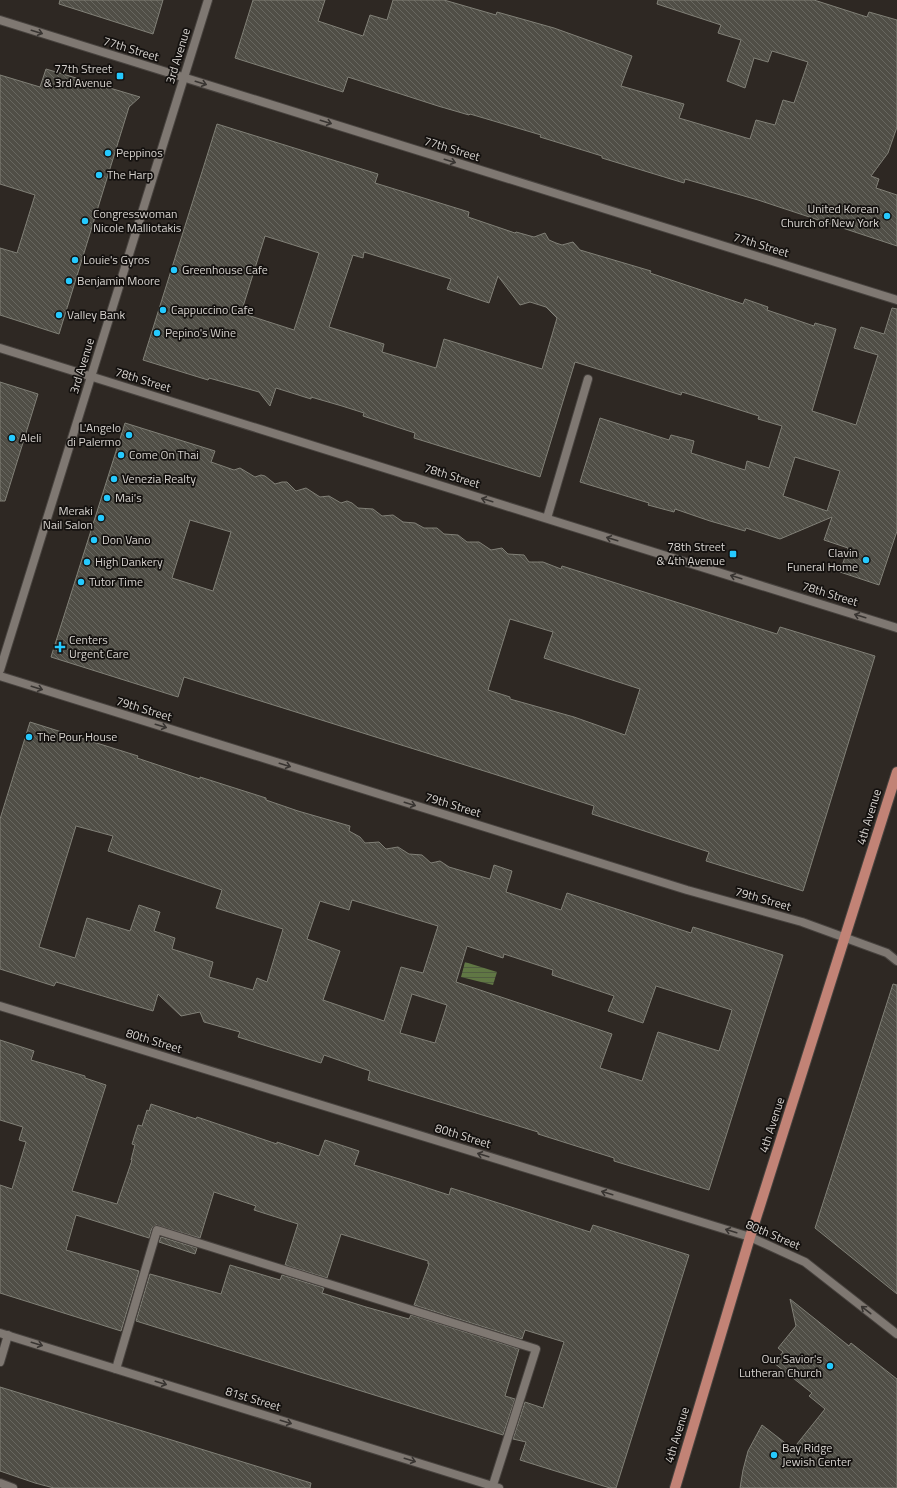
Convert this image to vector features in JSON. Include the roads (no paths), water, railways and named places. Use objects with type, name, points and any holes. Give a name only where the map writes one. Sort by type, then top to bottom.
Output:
[{"type":"main road","name":"4th Avenue","points":[[675,1488],[750,1237],[897,772]]},
{"type":"street","name":"3rd Avenue","points":[[0,670],[208,0]]},
{"type":"street","name":"77th Street","points":[[0,20],[897,300]]},
{"type":"street","name":"78th Street","points":[[0,348],[897,628]]},
{"type":"street","points":[[547,518],[588,379]]},
{"type":"street","name":"79th Street","points":[[0,676],[680,888],[802,922],[887,953],[897,961]]},
{"type":"street","name":"80th Street","points":[[0,1006],[750,1237],[805,1262],[897,1334]]},
{"type":"street","points":[[116,1369],[157,1230],[536,1349],[495,1487]]},
{"type":"street","points":[[0,1362],[4,1334]]},
{"type":"street","name":"81st Street","points":[[4,1334],[495,1487]]},
{"type":"street","points":[[0,1483],[13,1488]]},
{"type":"place","name":"77th Street & 3rd Avenue","points":[[120,76]]},
{"type":"place","name":"Peppinos","points":[[108,153]]},
{"type":"place","name":"The Harp","points":[[99,175]]},
{"type":"place","name":"United Korean Church of New York","points":[[887,216]]},
{"type":"place","name":"Congresswoman Nicole Malliotakis","points":[[85,221]]},
{"type":"place","name":"Louie's Gyros","points":[[75,260]]},
{"type":"place","name":"Greenhouse Cafe","points":[[174,270]]},
{"type":"place","name":"Benjamin Moore","points":[[69,281]]},
{"type":"place","name":"Cappuccino Cafe","points":[[163,310]]},
{"type":"place","name":"Valley Bank","points":[[59,315]]},
{"type":"place","name":"Pepino's Wine","points":[[157,333]]},
{"type":"place","name":"L'Angelo di Palermo","points":[[129,435]]},
{"type":"place","name":"Aleli","points":[[12,438]]},
{"type":"place","name":"Come On Thai","points":[[121,455]]},
{"type":"place","name":"Venezia Realty","points":[[114,479]]},
{"type":"place","name":"Mai's","points":[[107,498]]},
{"type":"place","name":"Meraki Nail Salon","points":[[101,518]]},
{"type":"place","name":"Don Vano","points":[[94,540]]},
{"type":"place","name":"78th Street & 4th Avenue","points":[[733,554]]},
{"type":"place","name":"Clavin Funeral Home","points":[[866,560]]},
{"type":"place","name":"High Dankery","points":[[87,562]]},
{"type":"place","name":"Tutor Time","points":[[81,582]]},
{"type":"place","name":"Centers Urgent Care","points":[[60,647]]},
{"type":"place","name":"The Pour House","points":[[29,737]]},
{"type":"place","name":"Our Savior's Lutheran Church","points":[[830,1366]]},
{"type":"place","name":"Bay Ridge Jewish Center","points":[[774,1455]]}]
